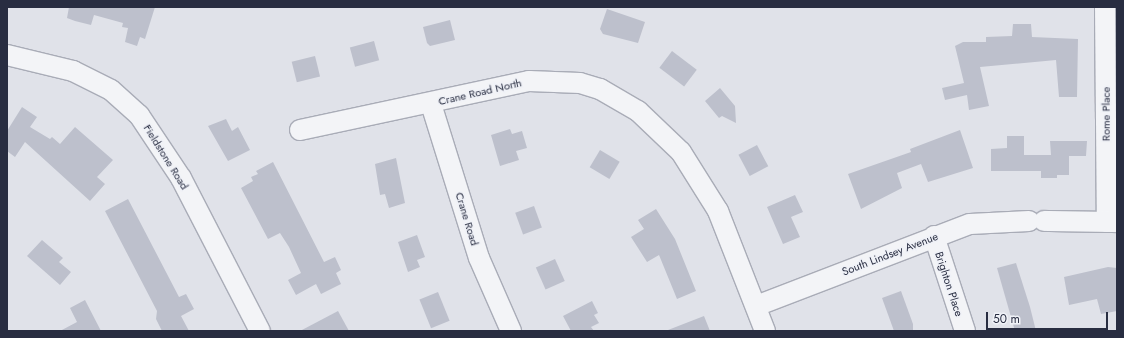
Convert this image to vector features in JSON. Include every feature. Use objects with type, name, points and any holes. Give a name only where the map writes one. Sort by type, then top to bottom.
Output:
[{"type":"street","name":"Rome Place","points":[[1105,7],[1112,222]]},
{"type":"street","name":"Fieldstone Road","points":[[7,55],[73,71],[110,90],[139,115],[181,178],[260,331]]},
{"type":"street","name":"Crane Road North","points":[[300,130],[431,104],[529,81],[580,83],[620,99],[659,129],[698,178],[718,211],[765,331]]},
{"type":"street","name":"Crane Road","points":[[431,104],[479,258],[511,331]]},
{"type":"street","name":"South Lindsey Avenue","points":[[756,306],[934,236],[970,224],[1036,221],[1112,222]]},
{"type":"street","name":"Brighton Place","points":[[934,236],[964,331]]},
{"type":"building","points":[[69,7],[155,7],[145,39],[140,37],[137,46],[125,42],[128,28],[122,27],[123,23],[94,15],[91,25],[75,21],[67,18]]},
{"type":"building","points":[[607,9],[645,22],[638,43],[603,34],[600,29]]},
{"type":"building","points":[[450,20],[455,40],[430,46],[427,43],[423,27]]},
{"type":"building","points":[[1013,24],[1031,24],[1032,37],[1078,39],[1077,97],[1059,97],[1056,60],[980,67],[989,106],[969,110],[967,95],[945,100],[942,88],[964,83],[955,46],[963,42],[986,42],[986,37],[1012,36]]},
{"type":"building","points":[[374,41],[379,60],[355,67],[350,47]]},
{"type":"building","points":[[672,51],[697,70],[684,86],[659,68]]},
{"type":"building","points":[[315,56],[320,76],[297,82],[292,62]]},
{"type":"building","points":[[720,88],[735,106],[736,123],[722,116],[719,118],[705,101]]},
{"type":"building","points":[[22,107],[37,117],[30,127],[50,139],[52,137],[60,144],[75,127],[113,160],[97,177],[105,184],[90,201],[25,142],[15,157],[7,151],[7,131]]},
{"type":"building","points":[[226,119],[232,131],[238,127],[250,150],[228,161],[208,126]]},
{"type":"building","points":[[510,129],[512,134],[522,131],[527,148],[516,151],[519,160],[500,166],[491,135]]},
{"type":"building","points":[[960,130],[973,168],[928,182],[921,164],[897,173],[902,188],[861,209],[848,174],[911,152],[910,149]]},
{"type":"building","points":[[1007,136],[1024,136],[1024,155],[1051,155],[1050,141],[1087,141],[1086,156],[1069,156],[1069,175],[1057,175],[1057,178],[1041,178],[1041,171],[991,171],[991,149],[1007,148]]},
{"type":"building","points":[[757,145],[768,166],[750,176],[738,155]]},
{"type":"building","points":[[600,150],[620,162],[609,179],[590,167]]},
{"type":"building","points":[[396,158],[405,203],[389,208],[385,194],[380,195],[375,164]]},
{"type":"building","points":[[273,162],[324,262],[335,257],[341,270],[336,273],[341,284],[321,294],[316,284],[296,295],[288,280],[301,273],[289,247],[280,233],[268,239],[241,188],[253,181],[251,177],[258,174],[256,171]]},
{"type":"building","points":[[795,195],[803,212],[791,217],[800,237],[783,244],[767,207]]},
{"type":"building","points":[[128,199],[179,297],[186,294],[194,309],[181,316],[189,331],[162,331],[156,319],[157,311],[105,211]]},
{"type":"building","points":[[534,206],[542,228],[523,234],[515,213]]},
{"type":"building","points":[[656,209],[675,239],[696,291],[677,299],[659,255],[647,262],[631,237],[644,229],[638,220]]},
{"type":"building","points":[[417,235],[425,257],[417,260],[420,267],[408,272],[398,242]]},
{"type":"building","points":[[42,240],[63,258],[59,262],[71,272],[60,285],[27,256]]},
{"type":"building","points":[[555,259],[565,281],[546,289],[536,268]]},
{"type":"building","points":[[1016,263],[1036,331],[1015,331],[997,268]]},
{"type":"building","points":[[1108,267],[1117,268],[1117,311],[1101,314],[1097,299],[1069,305],[1064,277]]},
{"type":"building","points":[[901,291],[913,324],[913,331],[894,331],[882,298]]},
{"type":"building","points":[[438,292],[450,321],[431,328],[419,299]]},
{"type":"building","points":[[85,300],[101,331],[60,331],[77,322],[70,308]]},
{"type":"building","points":[[592,301],[598,313],[594,315],[599,323],[591,327],[594,331],[571,331],[563,316]]},
{"type":"building","points":[[338,311],[349,331],[300,331]]},
{"type":"building","points":[[704,316],[710,331],[668,331],[668,330]]}]
